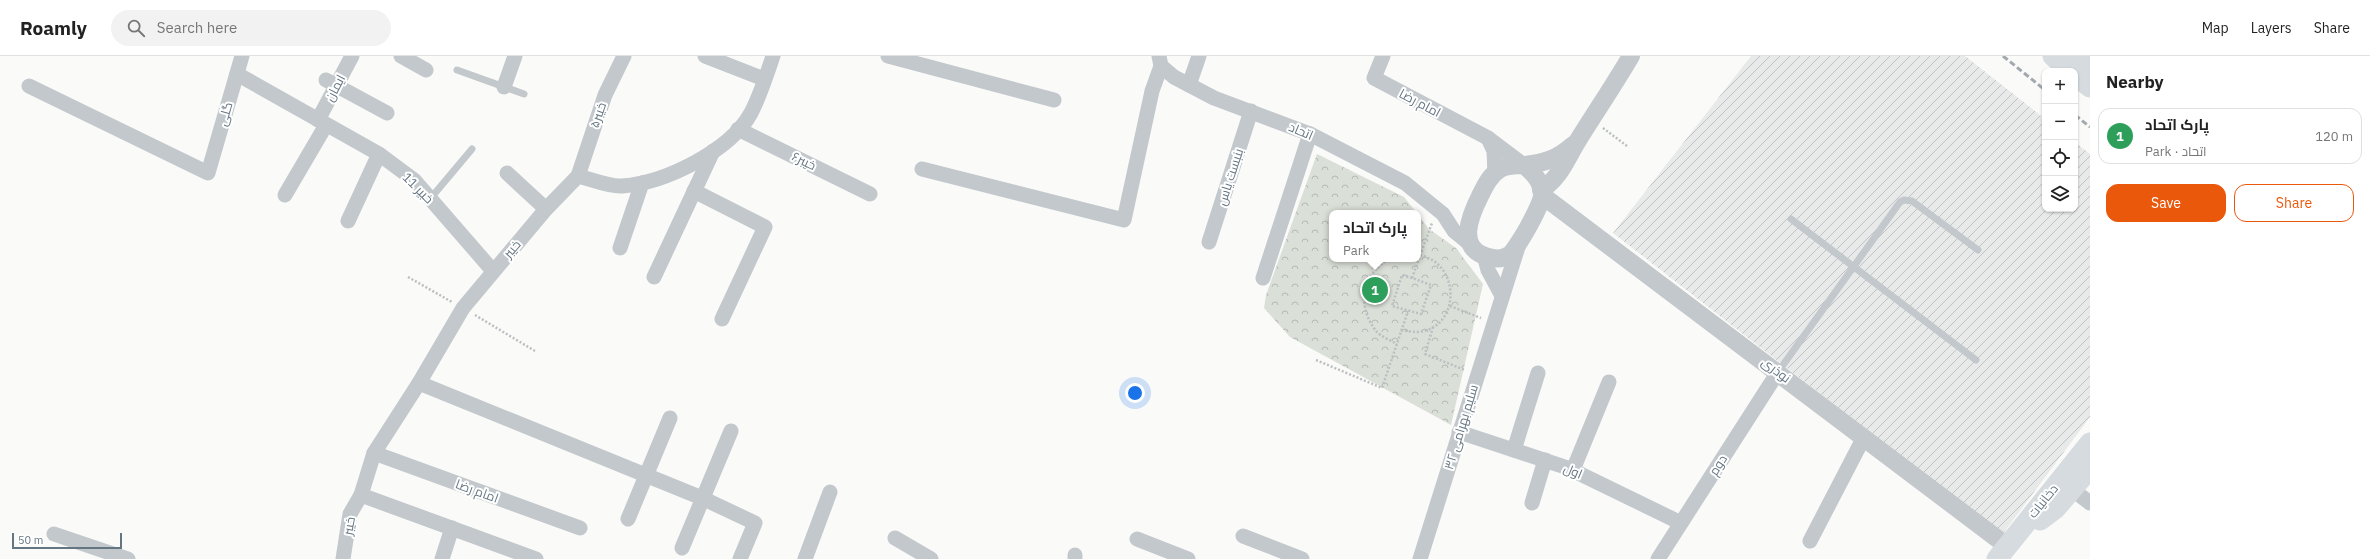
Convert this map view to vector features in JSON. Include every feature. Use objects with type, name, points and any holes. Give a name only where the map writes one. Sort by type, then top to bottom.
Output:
[{"type":"main road","points":[[2053,56],[2073,68],[2090,67]]},
{"type":"main road","points":[[2078,74],[2090,87]]},
{"type":"main road","points":[[2030,523],[2040,495],[2090,432]]},
{"type":"main road","name":"دخانیات","points":[[2030,523],[2090,443]]},
{"type":"main road","name":"دخانیات","points":[[2003,555],[2090,454]]},
{"type":"main road","points":[[2030,523],[2056,508],[2073,490],[2090,468]]},
{"type":"street","name":"گلی","points":[[29,86],[208,173],[242,56]]},
{"type":"street","name":"ایمان","points":[[284,195],[322,122],[331,83],[352,56]]},
{"type":"street","points":[[401,56],[426,70]]},
{"type":"street","points":[[504,87],[515,56]]},
{"type":"street","name":"خیبر۵","points":[[578,176],[605,96],[624,56]]},
{"type":"street","points":[[705,56],[764,78]]},
{"type":"street","points":[[578,176],[620,186],[653,181],[713,151],[729,140],[751,114],[773,56]]},
{"type":"street","points":[[888,56],[1054,100]]},
{"type":"street","points":[[1189,85],[1199,56]]},
{"type":"street","name":"امام رضا","points":[[1382,56],[1374,78],[1488,138],[1524,165]]},
{"type":"street","points":[[1477,250],[1502,259],[1518,247],[1542,193],[1561,172],[1577,142],[1593,120],[1631,56]]},
{"type":"street","points":[[922,169],[1124,220],[1160,61]]},
{"type":"street","name":"اتحاد","points":[[1160,61],[1174,77],[1214,98],[1310,134],[1405,183],[1440,212],[1454,231],[1477,250]]},
{"type":"street","name":"خبیر 11","points":[[237,74],[379,154],[414,180],[493,271]]},
{"type":"street","points":[[331,83],[387,113]]},
{"type":"street","name":"بنبست یاس","points":[[1209,242],[1251,111]]},
{"type":"street","name":"خیبر۶","points":[[738,129],[870,194]]},
{"type":"street","points":[[1263,278],[1310,134]]},
{"type":"street","points":[[1488,138],[1494,151],[1495,174]]},
{"type":"street","points":[[1502,296],[1468,236],[1468,222],[1488,180],[1500,169],[1510,166],[1545,163],[1559,157],[1577,142]]},
{"type":"street","points":[[654,277],[713,151]]},
{"type":"street","points":[[348,221],[379,154]]},
{"type":"street","points":[[1524,165],[1534,174],[1542,193]]},
{"type":"street","points":[[507,174],[546,209]]},
{"type":"street","name":"خیبر","points":[[343,559],[350,514],[360,495],[374,453],[419,383],[463,308],[546,209],[578,176]]},
{"type":"street","points":[[620,248],[642,183]]},
{"type":"street","points":[[694,191],[765,227],[722,319]]},
{"type":"street","name":"نوذری","points":[[1542,193],[1864,437],[2003,555]]},
{"type":"street","name":"اتحاد","points":[[1440,212],[1468,222]]},
{"type":"street","name":"سلیم بهرامی ۳۲","points":[[1420,559],[1518,247]]},
{"type":"street","name":"دوم","points":[[1658,559],[1778,372]]},
{"type":"street","points":[[1514,450],[1538,373]]},
{"type":"street","points":[[1572,470],[1609,382]]},
{"type":"street","points":[[419,383],[702,498],[755,523],[740,559]]},
{"type":"street","points":[[628,519],[670,418]]},
{"type":"street","points":[[682,548],[731,431]]},
{"type":"street","name":"اول","points":[[1460,432],[1572,470],[1681,523]]},
{"type":"street","points":[[1810,541],[1864,437]]},
{"type":"street","name":"امام رضا","points":[[374,453],[580,528]]},
{"type":"street","points":[[1532,503],[1545,460]]},
{"type":"street","points":[[2073,490],[2090,503]]},
{"type":"street","points":[[805,559],[830,492]]},
{"type":"street","points":[[360,495],[536,559]]},
{"type":"street","points":[[442,559],[452,528]]},
{"type":"street","points":[[54,534],[128,559]]},
{"type":"street","points":[[1243,536],[1302,559]]},
{"type":"street","points":[[895,538],[931,559]]},
{"type":"street","points":[[1137,539],[1188,559]]},
{"type":"lane","points":[[457,70],[524,94]]},
{"type":"lane","points":[[430,199],[472,149]]},
{"type":"lane","points":[[1778,372],[1900,202],[1904,200],[1912,201],[1978,250]]},
{"type":"lane","points":[[1791,219],[1976,360]]},
{"type":"path","points":[[1593,120],[1627,146]]},
{"type":"path","points":[[1421,251],[1440,212]]},
{"type":"path","points":[[1401,330],[1418,332],[1433,327],[1443,318],[1450,306],[1452,290],[1446,274],[1435,262],[1421,256]]},
{"type":"path","points":[[1383,262],[1376,266],[1365,287],[1365,311],[1376,332],[1397,344]]},
{"type":"path","points":[[1412,278],[1417,262]]},
{"type":"path","points":[[1402,275],[1412,278],[1431,285],[1421,314],[1392,306],[1402,275]]},
{"type":"path","points":[[1450,306],[1493,323]]},
{"type":"path","points":[[1316,360],[1382,388],[1408,311]]},
{"type":"path","points":[[1433,327],[1425,354],[1477,374]]},
{"type":"shaded area","points":[[1751,56],[1965,56],[2042,117],[2042,212],[2078,212],[2078,144],[2090,154],[2090,417],[2002,535],[1613,233]]},
{"type":"green space","points":[[1317,154],[1404,197],[1415,210],[1329,210],[1329,262],[1421,262],[1421,219],[1429,229],[1456,248],[1483,284],[1451,425],[1290,337],[1264,308],[1266,295]]},
{"type":"railway","points":[[2003,56],[2042,88]]},
{"type":"railway","points":[[2078,117],[2090,127]]},
{"type":"place","name":"پارک اتحاد","points":[[1375,290]]}]
